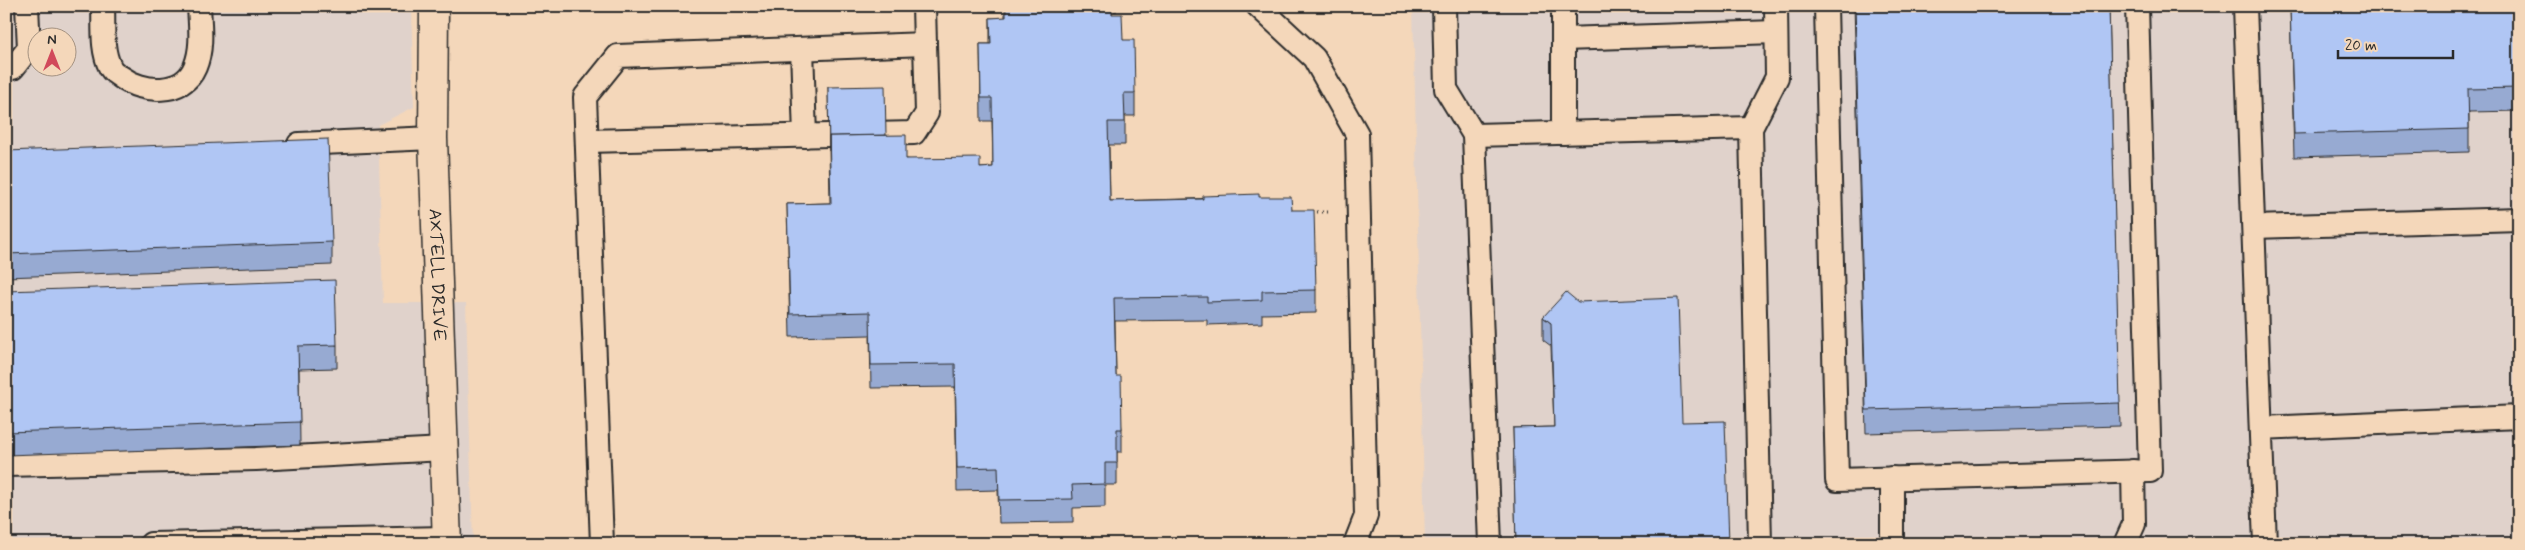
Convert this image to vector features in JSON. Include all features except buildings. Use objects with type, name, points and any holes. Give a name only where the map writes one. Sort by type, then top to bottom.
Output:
[{"type":"street","name":"AXTELL DRIVE","points":[[434,6],[433,138],[447,541]]},
{"type":"lane","points":[[6,68],[12,68],[29,48],[27,6]]},
{"type":"lane","points":[[103,6],[105,54],[111,70],[132,86],[156,90],[180,84],[194,69],[201,47],[199,6]]},
{"type":"lane","points":[[587,141],[914,133],[927,113],[924,6]]},
{"type":"lane","points":[[1258,6],[1314,58],[1356,134],[1366,516],[1355,544]]},
{"type":"lane","points":[[1444,6],[1446,89],[1474,135],[1490,544]]},
{"type":"lane","points":[[1563,6],[1563,133]]},
{"type":"lane","points":[[1760,544],[1750,128],[1777,77],[1776,6]]},
{"type":"lane","points":[[1826,6],[1836,480],[2150,471],[2137,6]]},
{"type":"lane","points":[[2245,6],[2265,544]]},
{"type":"lane","points":[[1563,38],[1776,32]]},
{"type":"lane","points":[[602,544],[585,97],[618,56],[925,44]]},
{"type":"lane","points":[[802,49],[805,136]]},
{"type":"lane","points":[[1474,135],[1750,128]]},
{"type":"lane","points":[[274,144],[433,138]]},
{"type":"lane","points":[[2254,227],[2519,219]]},
{"type":"lane","points":[[2261,428],[2519,417]]},
{"type":"lane","points":[[6,465],[256,459],[444,449]]},
{"type":"lane","points":[[2125,544],[2134,524],[2133,471]]},
{"type":"lane","points":[[1892,478],[1892,544]]},
{"type":"lane","points":[[151,544],[447,541]]},
{"type":"path","points":[[1115,6],[1116,25]]},
{"type":"path","points":[[1305,212],[1334,212]]},
{"type":"shaded area","points":[[6,6],[411,6],[414,107],[378,125],[383,303],[466,303],[473,544],[6,544]]},
{"type":"shaded area","points":[[1413,6],[2519,6],[2519,544],[1425,544]]}]
